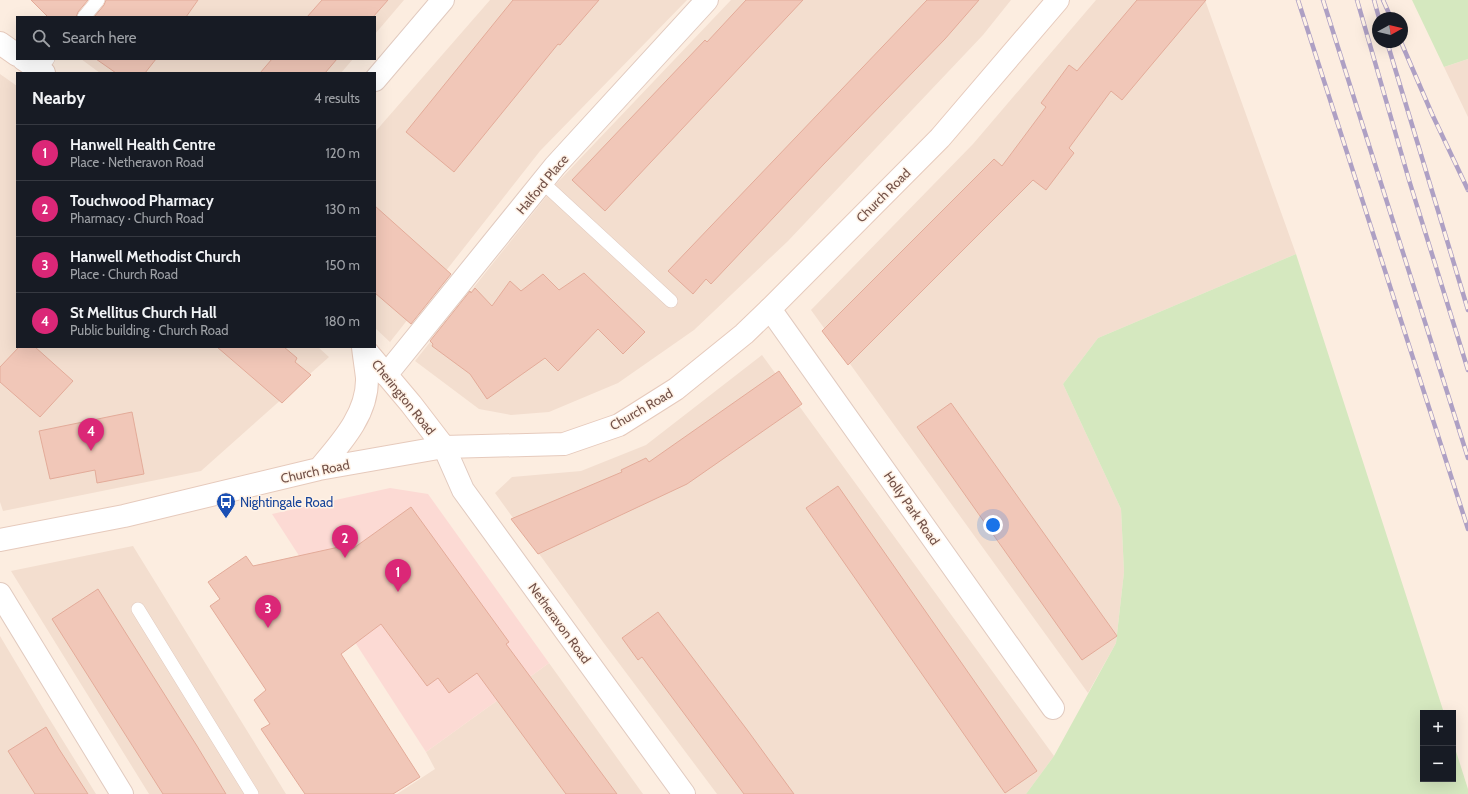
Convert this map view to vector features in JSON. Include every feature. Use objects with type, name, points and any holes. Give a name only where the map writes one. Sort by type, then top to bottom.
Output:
[{"type":"street","points":[[376,79],[443,0]]},
{"type":"street","name":"Halford Place","points":[[386,375],[555,166],[707,0]]},
{"type":"street","name":"Church Road","points":[[0,540],[124,516],[319,469],[444,447],[564,444],[619,425],[676,389],[744,334],[770,309],[940,138],[1058,0]]},
{"type":"street","points":[[0,43],[16,54]]},
{"type":"street","name":"Holly Park Road","points":[[770,309],[1053,708]]},
{"type":"street","name":"Cherington Road","points":[[319,469],[343,440],[361,412],[367,379],[363,348]]},
{"type":"street","name":"Cherington Road","points":[[364,348],[411,404],[444,447]]},
{"type":"street","name":"Netheravon Road","points":[[444,447],[463,490],[684,794]]},
{"type":"street","points":[[0,594],[122,794]]},
{"type":"lane","points":[[85,16],[98,0]]},
{"type":"lane","points":[[542,182],[671,301]]},
{"type":"lane","points":[[138,609],[252,794]]},
{"type":"shaded area","points":[[112,0],[404,0],[376,33],[376,16],[101,16]]},
{"type":"shaded area","points":[[490,0],[687,0],[540,151],[390,342],[376,329],[376,131]]},
{"type":"shaded area","points":[[731,0],[1011,0],[983,35],[788,241],[694,330],[618,383],[549,412],[511,415],[479,409],[415,361],[557,183]]},
{"type":"shaded area","points":[[1096,0],[1205,0],[1296,254],[1098,338],[1063,384],[1121,509],[1124,572],[1116,643],[1088,693],[811,310],[973,144]]},
{"type":"shaded area","points":[[1468,59],[1468,117],[1444,67]]},
{"type":"shaded area","points":[[82,60],[352,60],[342,72],[99,72]]},
{"type":"shaded area","points":[[0,74],[16,85],[16,348],[319,348],[329,357],[201,471],[3,511],[0,502]]},
{"type":"shaded area","points":[[762,355],[1054,756],[1026,794],[717,794],[603,642],[495,493],[512,477],[581,471],[646,445]]},
{"type":"shaded area","points":[[390,488],[428,494],[549,663],[426,752],[272,514]]},
{"type":"shaded area","points":[[133,546],[286,794],[149,794],[11,571]]},
{"type":"shaded area","points":[[0,636],[47,715],[96,794],[0,794]]},
{"type":"shaded area","points":[[549,663],[643,794],[397,794],[435,769],[426,752]]},
{"type":"green space","points":[[1412,0],[1468,0],[1468,59],[1444,67]]},
{"type":"green space","points":[[1296,254],[1443,710],[1420,710],[1420,782],[1456,782],[1456,751],[1468,789],[1468,794],[1026,794],[1054,756],[1116,643],[1124,572],[1121,509],[1063,384],[1098,338]]},
{"type":"building","points":[[31,0],[88,0],[76,16],[47,16]]},
{"type":"building","points":[[106,0],[198,0],[187,16],[95,16],[104,5]]},
{"type":"building","points":[[322,0],[388,0],[374,16],[308,16]]},
{"type":"building","points":[[513,0],[599,0],[560,45],[558,44],[454,172],[406,132]]},
{"type":"building","points":[[746,0],[803,0],[605,211],[572,180],[705,40],[707,42]]},
{"type":"building","points":[[927,0],[979,0],[945,39],[711,284],[706,279],[693,294],[668,271]]},
{"type":"building","points":[[1137,0],[1206,0],[1122,100],[1111,91],[1069,148],[1074,153],[1046,190],[1033,180],[848,365],[822,331],[994,159],[1002,166],[1046,107],[1041,103],[1069,65],[1077,71]]},
{"type":"building","points":[[97,60],[155,60],[146,72],[115,72]]},
{"type":"building","points":[[271,60],[336,60],[326,72],[261,72]]},
{"type":"building","points":[[376,207],[451,274],[411,324],[376,294]]},
{"type":"building","points":[[584,273],[645,332],[623,354],[598,329],[558,371],[545,358],[487,399],[470,374],[432,346],[433,344],[430,341],[470,291],[471,293],[475,288],[492,306],[510,281],[521,291],[543,274],[559,290]]},
{"type":"building","points":[[18,348],[36,348],[73,381],[40,417],[0,382],[0,367]]},
{"type":"building","points":[[218,348],[285,348],[297,358],[295,362],[311,375],[282,403]]},
{"type":"building","points":[[779,371],[802,404],[687,484],[538,554],[511,519],[622,472],[621,470],[646,458],[649,462]]},
{"type":"building","points":[[951,403],[1117,636],[1082,660],[917,427]]},
{"type":"building","points":[[132,412],[144,474],[97,483],[95,470],[50,479],[39,431]]},
{"type":"building","points":[[838,486],[1037,771],[1005,793],[806,508]]},
{"type":"building","points":[[411,507],[509,642],[506,644],[617,794],[566,794],[477,673],[449,693],[438,678],[427,686],[381,624],[341,654],[420,777],[393,794],[305,794],[261,729],[270,724],[254,700],[266,690],[210,606],[220,599],[208,582],[246,556],[253,566],[339,547],[344,555]]},
{"type":"building","points":[[98,589],[226,794],[163,794],[52,619]]},
{"type":"building","points":[[658,612],[794,794],[744,794],[642,657],[638,660],[622,638]]},
{"type":"building","points":[[46,727],[88,794],[35,794],[8,751]]},
{"type":"railway","points":[[1298,0],[1468,529]]},
{"type":"railway","points":[[1323,0],[1468,458]]},
{"type":"railway","points":[[1357,0],[1409,180],[1468,370]]},
{"type":"railway","points":[[1374,0],[1377,12]]},
{"type":"railway","points":[[1383,0],[1388,12]]},
{"type":"railway","points":[[1389,48],[1468,310]]},
{"type":"railway","points":[[1404,48],[1432,114],[1468,190]]},
{"type":"place","name":"St Mellitus Church Hall","points":[[91,451]]},
{"type":"place","name":"Nightingale Road","points":[[226,519]]},
{"type":"place","name":"Touchwood Pharmacy","points":[[345,558]]},
{"type":"place","name":"Hanwell Health Centre","points":[[398,592]]},
{"type":"place","name":"Hanwell Methodist Church","points":[[268,628]]}]
